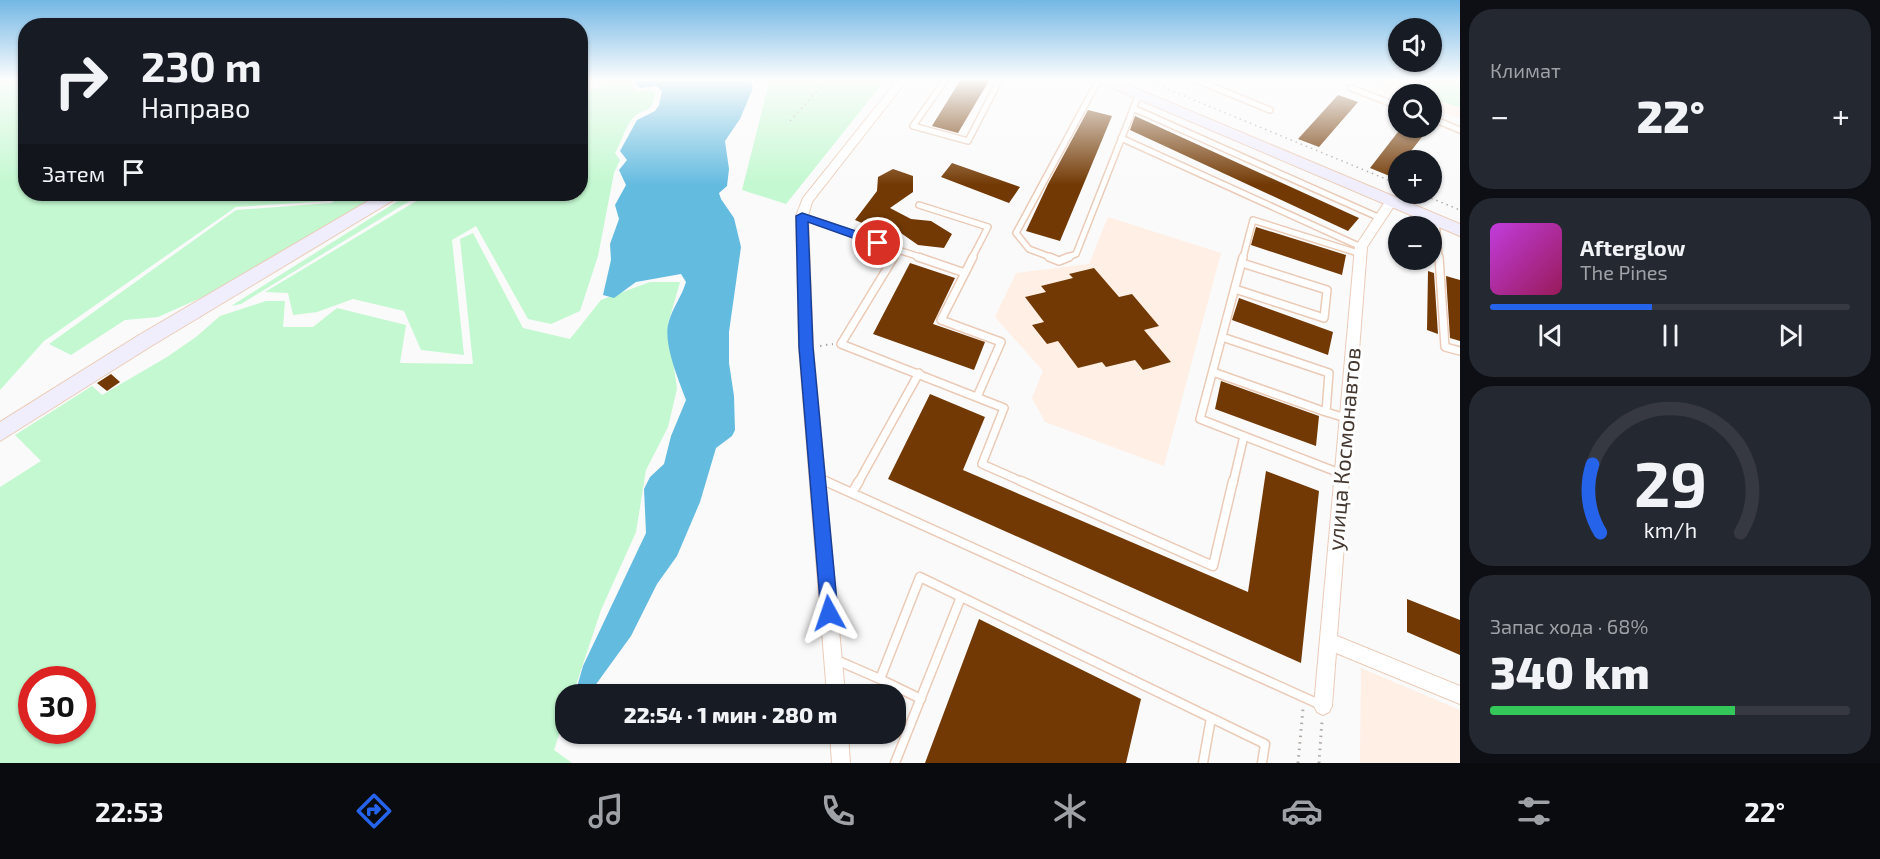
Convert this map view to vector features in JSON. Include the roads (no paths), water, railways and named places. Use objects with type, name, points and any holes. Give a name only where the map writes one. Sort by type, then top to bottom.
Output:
[{"type":"main road","points":[[1187,115],[1388,198]]},
{"type":"main road","points":[[0,433],[146,340],[379,201]]},
{"type":"main road","points":[[1401,204],[1429,216]]},
{"type":"main road","points":[[1442,222],[1460,230]]},
{"type":"street","points":[[835,684],[806,347],[802,216],[807,201],[875,115]]},
{"type":"street","name":"улица Космонавтов","points":[[1323,706],[1361,250],[1389,204]]},
{"type":"street","points":[[1328,640],[1460,695]]},
{"type":"street","points":[[840,744],[841,763]]},
{"type":"lane","points":[[921,115],[913,126],[968,141],[982,115]]},
{"type":"lane","points":[[1081,115],[1016,233],[1029,249],[1059,261],[1076,254],[1130,115]]},
{"type":"lane","points":[[1178,115],[1380,218]]},
{"type":"lane","points":[[1442,123],[1460,130]]},
{"type":"lane","points":[[1121,138],[1361,250]]},
{"type":"lane","points":[[919,205],[988,227],[941,320],[1001,342],[977,397]]},
{"type":"lane","points":[[802,216],[965,273]]},
{"type":"lane","points":[[1342,474],[1200,419],[1253,220],[1361,250]]},
{"type":"lane","points":[[898,249],[841,344],[1004,408],[982,464],[1213,566],[1244,436]]},
{"type":"lane","points":[[1235,289],[1324,318],[1327,290],[1242,263]]},
{"type":"lane","points":[[1440,270],[1445,346],[1460,351]]},
{"type":"lane","points":[[1222,337],[1329,373],[1326,412]]},
{"type":"lane","points":[[1213,372],[1347,418]]},
{"type":"lane","points":[[852,494],[919,373]]},
{"type":"lane","points":[[818,478],[1323,706]]},
{"type":"lane","points":[[880,679],[920,577],[1265,744],[1262,763]]},
{"type":"lane","points":[[896,763],[961,597]]},
{"type":"lane","points":[[833,658],[921,699]]},
{"type":"lane","points":[[1203,763],[1211,718]]},
{"type":"water","points":[[648,115],[742,115],[725,141],[729,169],[727,186],[719,193],[734,218],[741,247],[729,332],[729,363],[734,396],[735,430],[732,436],[716,448],[700,502],[677,556],[657,584],[631,636],[596,684],[578,684],[583,666],[646,533],[644,489],[650,477],[664,464],[671,436],[686,400],[669,350],[667,330],[686,282],[681,274],[636,282],[614,298],[603,295],[611,260],[610,244],[619,219],[615,205],[626,185],[619,170],[627,160],[620,151],[637,120]]}]
